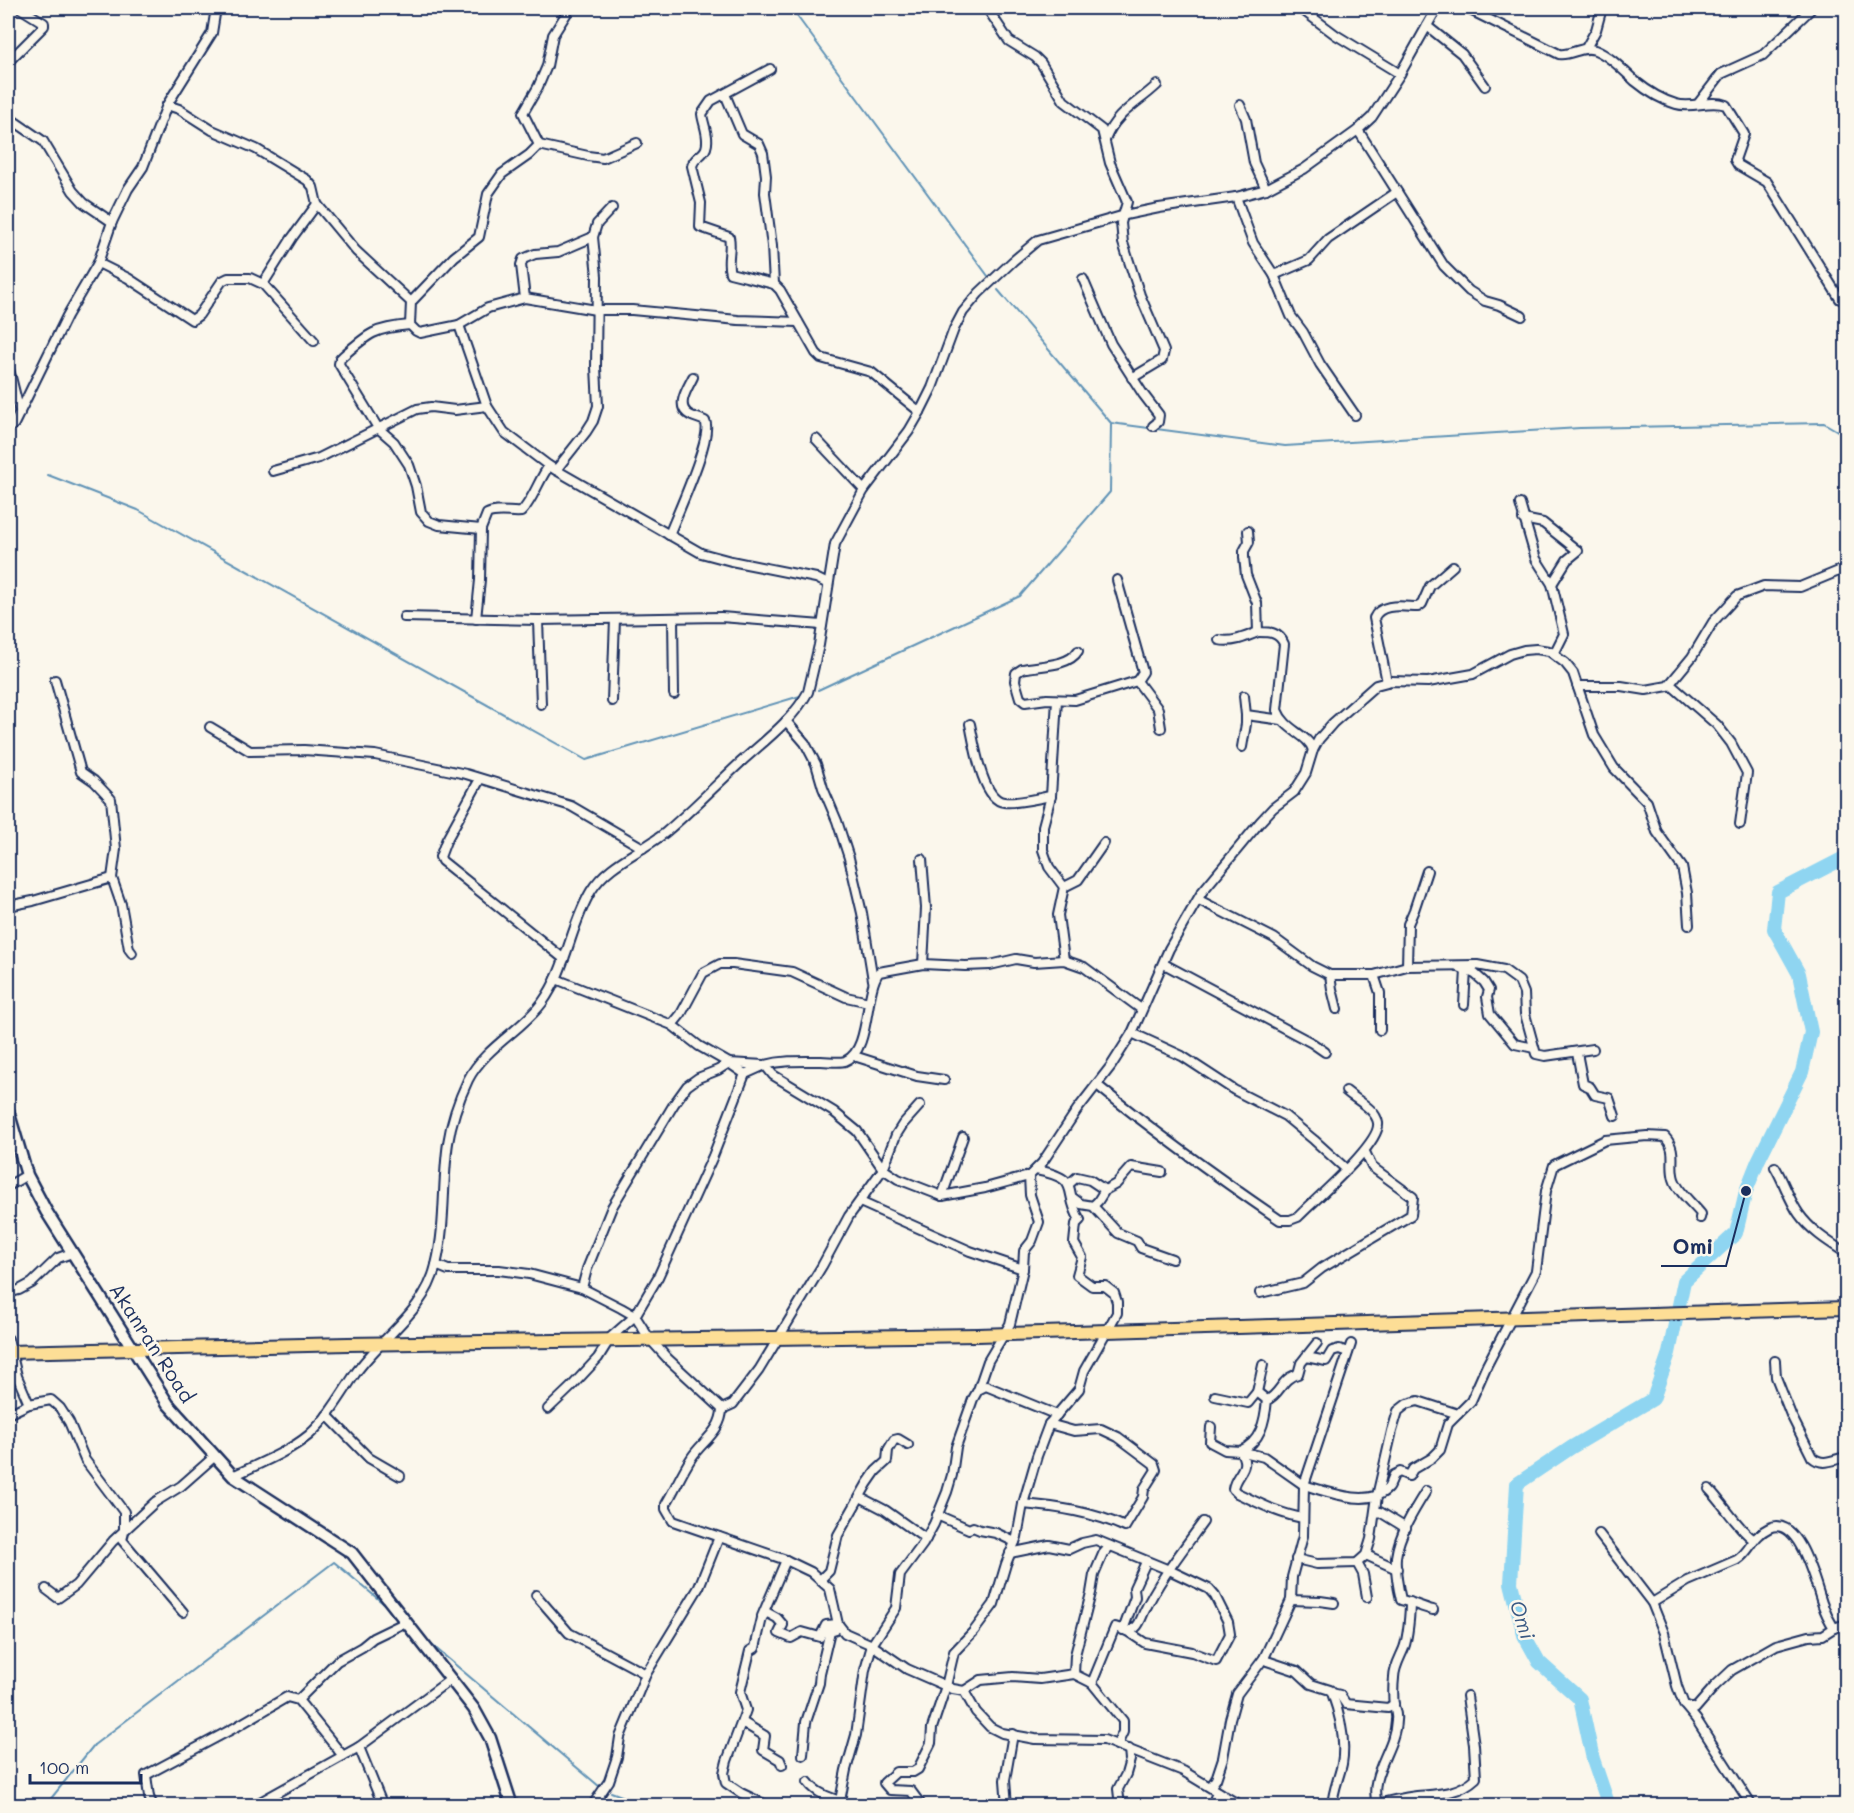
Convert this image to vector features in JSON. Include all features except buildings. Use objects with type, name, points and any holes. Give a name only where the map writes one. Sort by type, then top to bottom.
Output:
[{"type":"highway","points":[[8,1352],[348,1344],[978,1335],[1846,1308]]},
{"type":"main road","name":"Akanran Road","points":[[8,1112],[27,1175],[46,1212],[168,1404],[233,1476],[352,1553],[474,1709],[489,1738],[512,1806]]},
{"type":"street","points":[[8,62],[44,26],[44,23],[20,8]]},
{"type":"street","points":[[8,429],[20,413],[66,316],[98,263],[112,222],[128,189],[143,167],[166,105],[212,33],[216,8]]},
{"type":"street","points":[[539,145],[523,112],[547,66],[553,35],[570,8]]},
{"type":"street","points":[[987,8],[1010,41],[1035,57],[1046,70],[1064,101],[1099,126],[1106,140],[1110,163],[1127,202],[1121,227],[1125,250],[1164,354],[1159,362],[1132,378]]},
{"type":"street","points":[[1300,8],[1336,35],[1400,74]]},
{"type":"street","points":[[233,1476],[308,1436],[348,1388],[356,1373],[417,1307],[431,1281],[436,1265],[443,1222],[448,1142],[468,1081],[482,1061],[543,1002],[556,979],[579,913],[592,889],[611,868],[665,833],[786,721],[808,692],[836,544],[864,490],[921,412],[963,312],[979,293],[1038,240],[1125,215],[1236,197],[1266,189],[1304,169],[1358,130],[1372,117],[1400,74],[1437,8]]},
{"type":"street","points":[[1466,8],[1558,54],[1566,55],[1586,48],[1595,50],[1637,83],[1679,105],[1726,105],[1744,134],[1735,160],[1738,165],[1767,182],[1827,274],[1840,299],[1846,302]]},
{"type":"street","points":[[1586,48],[1596,30],[1602,8]]},
{"type":"street","points":[[1698,104],[1722,74],[1763,54],[1812,8]]},
{"type":"street","points":[[1427,26],[1462,54],[1485,87]]},
{"type":"street","points":[[770,69],[742,82],[711,101],[702,114],[708,142],[706,149],[693,160],[692,166],[701,203],[699,224],[702,229],[729,237],[728,268],[730,273],[774,285],[780,290],[821,358],[871,372],[921,412]]},
{"type":"street","points":[[1106,140],[1111,126],[1118,117],[1158,85]]},
{"type":"street","points":[[725,94],[742,134],[759,144],[763,153],[774,285]]},
{"type":"street","points":[[166,105],[179,109],[212,130],[256,149],[307,180],[313,187],[317,204],[356,251],[411,302]]},
{"type":"street","points":[[1240,105],[1246,119],[1254,163],[1266,189]]},
{"type":"street","points":[[8,117],[43,141],[73,191],[84,203],[112,222]]},
{"type":"street","points":[[1358,130],[1444,266],[1461,283],[1485,301],[1522,316]]},
{"type":"street","points":[[539,145],[603,158],[637,143]]},
{"type":"street","points":[[539,145],[502,174],[488,194],[479,237],[454,256],[411,302],[410,325],[416,331],[420,333],[459,325],[488,308],[525,298],[596,310],[632,310],[738,320],[798,321]]},
{"type":"street","points":[[1274,275],[1309,260],[1328,239],[1397,192]]},
{"type":"street","points":[[1236,197],[1253,243],[1274,275],[1291,316],[1355,415]]},
{"type":"street","points":[[263,284],[317,204]]},
{"type":"street","points":[[476,619],[480,580],[481,530],[488,514],[491,512],[521,512],[534,488],[593,422],[598,406],[597,276],[593,237],[597,224],[612,208]]},
{"type":"street","points":[[525,298],[521,265],[523,259],[535,254],[558,252],[593,237]]},
{"type":"street","points":[[98,263],[128,278],[192,320],[199,315],[222,280],[250,278],[263,284],[314,341]]},
{"type":"street","points":[[1083,279],[1111,344],[1159,415],[1158,422],[1153,426]]},
{"type":"street","points":[[410,325],[385,327],[372,333],[356,344],[339,361],[378,428],[394,442],[409,465],[421,512],[429,521],[439,525],[481,530]]},
{"type":"street","points":[[459,325],[487,406],[504,432],[552,468],[701,553],[816,578],[828,584]]},
{"type":"street","points":[[8,365],[20,413]]},
{"type":"street","points":[[669,536],[697,468],[708,428],[705,421],[684,410],[684,395],[693,377]]},
{"type":"street","points":[[273,471],[319,458],[417,409],[430,407],[455,410],[487,406]]},
{"type":"street","points":[[816,439],[864,490]]},
{"type":"street","points":[[1520,504],[1536,559],[1552,584],[1564,634],[1554,654]]},
{"type":"street","points":[[1523,519],[1543,523],[1578,551],[1567,560],[1552,584]]},
{"type":"street","points":[[1248,531],[1250,542],[1244,551],[1244,557],[1246,575],[1257,603],[1258,632]]},
{"type":"street","points":[[1387,682],[1374,618],[1377,612],[1385,607],[1418,607],[1422,604],[1430,586],[1454,566]]},
{"type":"street","points":[[1577,686],[1621,686],[1646,690],[1670,684],[1692,657],[1713,621],[1737,596],[1764,586],[1800,588],[1846,568]]},
{"type":"street","points":[[1078,651],[1064,661],[1022,669],[1015,676],[1020,698],[1025,702],[1083,698],[1137,681],[1143,672],[1117,580]]},
{"type":"street","points":[[404,617],[538,620],[721,618],[822,625]]},
{"type":"street","points":[[673,618],[674,693]]},
{"type":"street","points":[[612,701],[615,619]]},
{"type":"street","points":[[538,620],[541,704]]},
{"type":"street","points":[[1219,640],[1236,640],[1258,632],[1277,634],[1281,637],[1284,644],[1277,710],[1282,720],[1291,730],[1311,744],[1313,750]]},
{"type":"street","points":[[582,1288],[587,1269],[612,1207],[674,1104],[687,1086],[729,1063],[765,1065],[773,1075],[834,1112],[857,1131],[883,1169],[898,1179],[942,1196],[985,1188],[1029,1176],[1036,1170],[1132,1033],[1169,949],[1211,880],[1260,822],[1301,783],[1313,750],[1333,723],[1376,686],[1387,682],[1428,682],[1473,674],[1510,654],[1524,650],[1536,649],[1554,654],[1573,673],[1594,735],[1614,768],[1647,802],[1657,832],[1682,867],[1687,893],[1689,925]]},
{"type":"street","points":[[55,680],[81,772],[94,781],[111,799],[116,849],[112,878],[122,904],[129,949],[132,953]]},
{"type":"street","points":[[1137,681],[1158,709],[1161,728]]},
{"type":"street","points":[[1670,684],[1717,725],[1731,742],[1747,773],[1740,824]]},
{"type":"street","points":[[1242,747],[1246,724],[1244,696]]},
{"type":"street","points":[[1058,700],[1051,796],[1043,826],[1042,850],[1049,867],[1064,887],[1058,915],[1064,960]]},
{"type":"street","points":[[1246,715],[1282,720]]},
{"type":"street","points":[[548,1409],[598,1358],[611,1336],[635,1316],[658,1277],[713,1156],[745,1074],[780,1061],[844,1062],[854,1056],[864,1030],[873,980],[862,913],[849,858],[816,764],[805,742],[786,721]]},
{"type":"street","points":[[970,724],[981,772],[996,799],[1004,802],[1051,796]]},
{"type":"street","points":[[210,727],[250,751],[304,750],[375,755],[480,778],[571,806],[643,848]]},
{"type":"street","points":[[480,778],[446,841],[440,857],[442,861],[564,959]]},
{"type":"street","points":[[1064,887],[1078,880],[1104,843]]},
{"type":"street","points":[[922,859],[926,908],[923,964]]},
{"type":"street","points":[[1407,966],[1408,924],[1427,871]]},
{"type":"street","points":[[8,906],[112,878]]},
{"type":"street","points":[[1199,900],[1274,938],[1312,966],[1330,975],[1374,975],[1407,966],[1477,965],[1504,970],[1519,981],[1524,993],[1525,1014],[1536,1054],[1545,1056],[1593,1049]]},
{"type":"street","points":[[873,980],[879,972],[902,966],[990,965],[1016,959],[1034,962],[1064,960],[1084,967],[1141,1009]]},
{"type":"street","points":[[672,1025],[681,1014],[703,973],[720,964],[792,972],[846,997],[869,1002]]},
{"type":"street","points":[[1164,964],[1325,1052]]},
{"type":"street","points":[[1455,965],[1484,982],[1489,990],[1487,997],[1490,1014],[1515,1044],[1534,1048]]},
{"type":"street","points":[[1464,1005],[1466,970]]},
{"type":"street","points":[[1330,975],[1337,1009]]},
{"type":"street","points":[[1374,975],[1380,993],[1380,1029]]},
{"type":"street","points":[[556,979],[672,1025],[699,1046],[745,1074]]},
{"type":"street","points":[[1132,1033],[1182,1056],[1234,1090],[1285,1116],[1346,1169]]},
{"type":"street","points":[[1577,1053],[1583,1084],[1590,1087],[1595,1095],[1609,1098],[1616,1116]]},
{"type":"street","points":[[854,1056],[917,1076],[944,1080]]},
{"type":"street","points":[[1097,1085],[1158,1135],[1280,1220],[1298,1217],[1365,1152],[1376,1133],[1378,1124],[1375,1115],[1346,1091]]},
{"type":"street","points":[[722,1409],[733,1404],[759,1370],[822,1266],[849,1216],[883,1169],[896,1135],[920,1105]]},
{"type":"street","points":[[1211,1427],[1210,1442],[1225,1450],[1264,1457],[1304,1485],[1348,1498],[1377,1496],[1388,1488],[1394,1475],[1400,1472],[1409,1476],[1413,1469],[1432,1458],[1440,1450],[1448,1424],[1471,1401],[1536,1271],[1546,1191],[1554,1165],[1605,1140],[1647,1136],[1665,1137],[1671,1143],[1673,1151],[1673,1177],[1678,1188],[1701,1214],[1700,1218]]},
{"type":"street","points":[[942,1196],[963,1137]]},
{"type":"street","points":[[1260,1293],[1303,1283],[1322,1268],[1412,1215],[1413,1197],[1372,1167],[1365,1152]]},
{"type":"street","points":[[1093,1206],[1105,1190],[1116,1184],[1131,1167],[1162,1172]]},
{"type":"street","points":[[1775,1167],[1798,1212],[1809,1226],[1846,1253]]},
{"type":"street","points":[[922,1806],[911,1791],[890,1790],[884,1783],[896,1772],[913,1772],[918,1769],[931,1743],[932,1728],[954,1652],[974,1631],[994,1604],[1015,1542],[1037,1456],[1049,1424],[1079,1389],[1084,1371],[1104,1340],[1117,1313],[1118,1307],[1114,1293],[1105,1286],[1092,1286],[1077,1275],[1082,1257],[1074,1241],[1076,1224],[1080,1220],[1076,1214],[1068,1184],[1056,1174],[1036,1170]]},
{"type":"street","points":[[8,1186],[27,1175]]},
{"type":"street","points":[[808,1782],[812,1788],[840,1803],[856,1735],[865,1670],[872,1645],[896,1608],[900,1575],[926,1539],[937,1515],[952,1474],[956,1447],[973,1399],[988,1361],[1010,1324],[1023,1269],[1024,1251],[1032,1241],[1038,1222],[1030,1195],[1029,1176]]},
{"type":"street","points":[[1068,1184],[1077,1177],[1090,1180],[1105,1190]]},
{"type":"street","points":[[1073,1198],[1081,1204],[1093,1206],[1118,1233],[1137,1240],[1141,1248],[1172,1259]]},
{"type":"street","points":[[860,1202],[970,1251],[1023,1269]]},
{"type":"street","points":[[8,1293],[20,1290],[32,1283],[58,1258],[72,1253]]},
{"type":"street","points":[[436,1265],[448,1270],[499,1270],[529,1274],[582,1288],[635,1316],[649,1338],[667,1358],[722,1409]]},
{"type":"street","points":[[8,1339],[17,1376],[30,1404]]},
{"type":"street","points":[[1267,1400],[1273,1397],[1289,1376],[1298,1374],[1301,1363],[1317,1343]]},
{"type":"street","points":[[1212,1806],[1227,1729],[1237,1694],[1264,1658],[1291,1600],[1292,1577],[1303,1536],[1304,1485],[1350,1348],[1332,1351],[1326,1361],[1306,1357]]},
{"type":"street","points":[[1775,1361],[1776,1377],[1791,1415],[1812,1457],[1824,1463],[1846,1457]]},
{"type":"street","points":[[1215,1395],[1248,1403],[1257,1392],[1263,1365]]},
{"type":"street","points":[[978,1390],[986,1386],[1057,1415]]},
{"type":"street","points":[[1257,1392],[1267,1400]]},
{"type":"street","points":[[8,1414],[30,1404],[51,1400],[60,1408],[69,1422],[85,1460],[124,1512],[122,1540],[183,1612]]},
{"type":"street","points":[[1240,1451],[1255,1442],[1265,1414],[1267,1400]]},
{"type":"street","points":[[1296,1559],[1317,1564],[1357,1563],[1365,1555],[1371,1539],[1377,1496],[1398,1411],[1407,1404],[1418,1401],[1458,1414]]},
{"type":"street","points":[[722,1409],[722,1414],[710,1438],[693,1456],[666,1504],[666,1509],[675,1522],[786,1560],[820,1580],[830,1589],[838,1624],[845,1634],[872,1645],[907,1669],[946,1686],[964,1691],[976,1712],[990,1727],[1035,1739],[1104,1740],[1166,1762],[1241,1806]]},
{"type":"street","points":[[327,1415],[369,1458],[400,1476]]},
{"type":"street","points":[[1023,1504],[1052,1506],[1100,1517],[1125,1527],[1156,1470],[1154,1464],[1118,1437],[1101,1429],[1074,1431],[1049,1424]]},
{"type":"street","points":[[820,1580],[829,1571],[838,1535],[876,1470],[887,1461],[888,1450],[894,1440],[898,1439],[908,1445]]},
{"type":"street","points":[[1240,1451],[1245,1461],[1240,1476],[1233,1484],[1233,1489],[1281,1513],[1303,1518]]},
{"type":"street","points":[[46,1588],[58,1598],[64,1596],[113,1541],[156,1502],[182,1486],[214,1456]]},
{"type":"street","points":[[1709,1489],[1722,1502],[1746,1535],[1753,1539]]},
{"type":"street","points":[[1426,1491],[1406,1528],[1396,1557],[1401,1600],[1432,1610]]},
{"type":"street","points":[[860,1497],[885,1510],[926,1539]]},
{"type":"street","points":[[1374,1513],[1380,1512],[1406,1528]]},
{"type":"street","points":[[937,1515],[969,1529],[973,1527],[996,1533],[1015,1542]]},
{"type":"street","points":[[1092,1683],[1114,1629],[1132,1630],[1138,1624],[1152,1596],[1203,1522]]},
{"type":"street","points":[[1652,1603],[1688,1581],[1744,1556],[1753,1539],[1770,1527],[1780,1526],[1789,1530],[1809,1564],[1822,1603],[1834,1628]]},
{"type":"street","points":[[1599,1534],[1652,1603],[1664,1633],[1684,1705],[1696,1719],[1752,1806]]},
{"type":"street","points":[[592,1806],[609,1781],[617,1757],[620,1737],[646,1674],[699,1587],[719,1538]]},
{"type":"street","points":[[1010,1553],[1050,1545],[1069,1550],[1082,1542],[1096,1540],[1209,1589],[1228,1622],[1230,1634],[1216,1661],[1192,1652],[1144,1643],[1125,1630]]},
{"type":"street","points":[[1074,1674],[1075,1655],[1094,1575],[1103,1554],[1110,1546]]},
{"type":"street","points":[[1365,1555],[1397,1569]]},
{"type":"street","points":[[779,1806],[766,1805],[741,1793],[726,1783],[724,1773],[735,1736],[746,1710],[740,1692],[750,1651],[755,1648],[762,1618],[786,1560]]},
{"type":"street","points":[[1125,1630],[1135,1597],[1134,1588],[1146,1562]]},
{"type":"street","points":[[1357,1563],[1363,1574],[1367,1597]]},
{"type":"street","points":[[536,1595],[569,1633],[646,1674]]},
{"type":"street","points":[[1291,1600],[1334,1603]]},
{"type":"street","points":[[1410,1602],[1405,1645],[1396,1666],[1394,1678],[1396,1719],[1388,1753],[1376,1780],[1374,1805],[1458,1790],[1476,1778],[1467,1696]]},
{"type":"street","points":[[762,1618],[766,1612],[777,1618],[783,1625],[779,1633],[791,1638],[802,1632],[820,1637],[825,1625],[838,1624]]},
{"type":"street","points":[[298,1700],[336,1661],[362,1647],[373,1638],[406,1622]]},
{"type":"street","points":[[803,1755],[806,1722],[819,1683],[819,1673],[830,1631],[836,1629],[838,1624]]},
{"type":"street","points":[[1684,1705],[1695,1709],[1732,1670],[1776,1645],[1809,1636],[1823,1635],[1846,1624]]},
{"type":"street","points":[[1264,1658],[1297,1671],[1311,1684],[1340,1695],[1346,1704],[1388,1708],[1394,1704]]},
{"type":"street","points":[[964,1691],[981,1680],[1013,1677],[1040,1679],[1074,1674],[1092,1683],[1123,1721],[1123,1732],[1117,1745]]},
{"type":"street","points":[[253,1806],[359,1747],[451,1679]]},
{"type":"street","points":[[1332,1693],[1340,1716],[1342,1756],[1342,1766],[1333,1793],[1332,1806]]},
{"type":"street","points":[[153,1806],[149,1797],[146,1775],[236,1727],[286,1697],[298,1700],[343,1756]]},
{"type":"street","points":[[742,1722],[759,1730],[765,1736],[763,1750],[780,1760],[782,1765]]},
{"type":"street","points":[[1007,1806],[1005,1780],[1013,1734]]},
{"type":"street","points":[[359,1747],[383,1806]]},
{"type":"street","points":[[1120,1806],[1118,1790],[1130,1760],[1129,1749]]},
{"type":"street","points":[[1436,1795],[1443,1806]]},
{"type":"waterway","points":[[791,8],[988,276]]},
{"type":"waterway","points":[[998,290],[1111,423],[1285,446],[1580,428],[1824,423],[1846,436]]},
{"type":"waterway","points":[[818,690],[1020,596],[1110,492],[1111,424]]},
{"type":"waterway","points":[[48,475],[138,510],[586,760],[800,696]]},
{"type":"waterway","name":"Omi","points":[[1609,1806],[1593,1759],[1580,1699],[1539,1662],[1524,1635],[1511,1583],[1517,1484],[1572,1447],[1653,1399],[1669,1353],[1684,1281],[1736,1233],[1746,1191],[1758,1161],[1802,1072],[1811,1032],[1799,974],[1774,929],[1778,892],[1846,857]]},
{"type":"waterway","points":[[45,1806],[94,1745],[334,1562],[390,1609]]},
{"type":"waterway","points":[[426,1640],[600,1787]]},
{"type":"waterway","points":[[611,1792],[648,1806]]},
{"type":"place","name":"Omi","points":[[1746,1191]]}]
